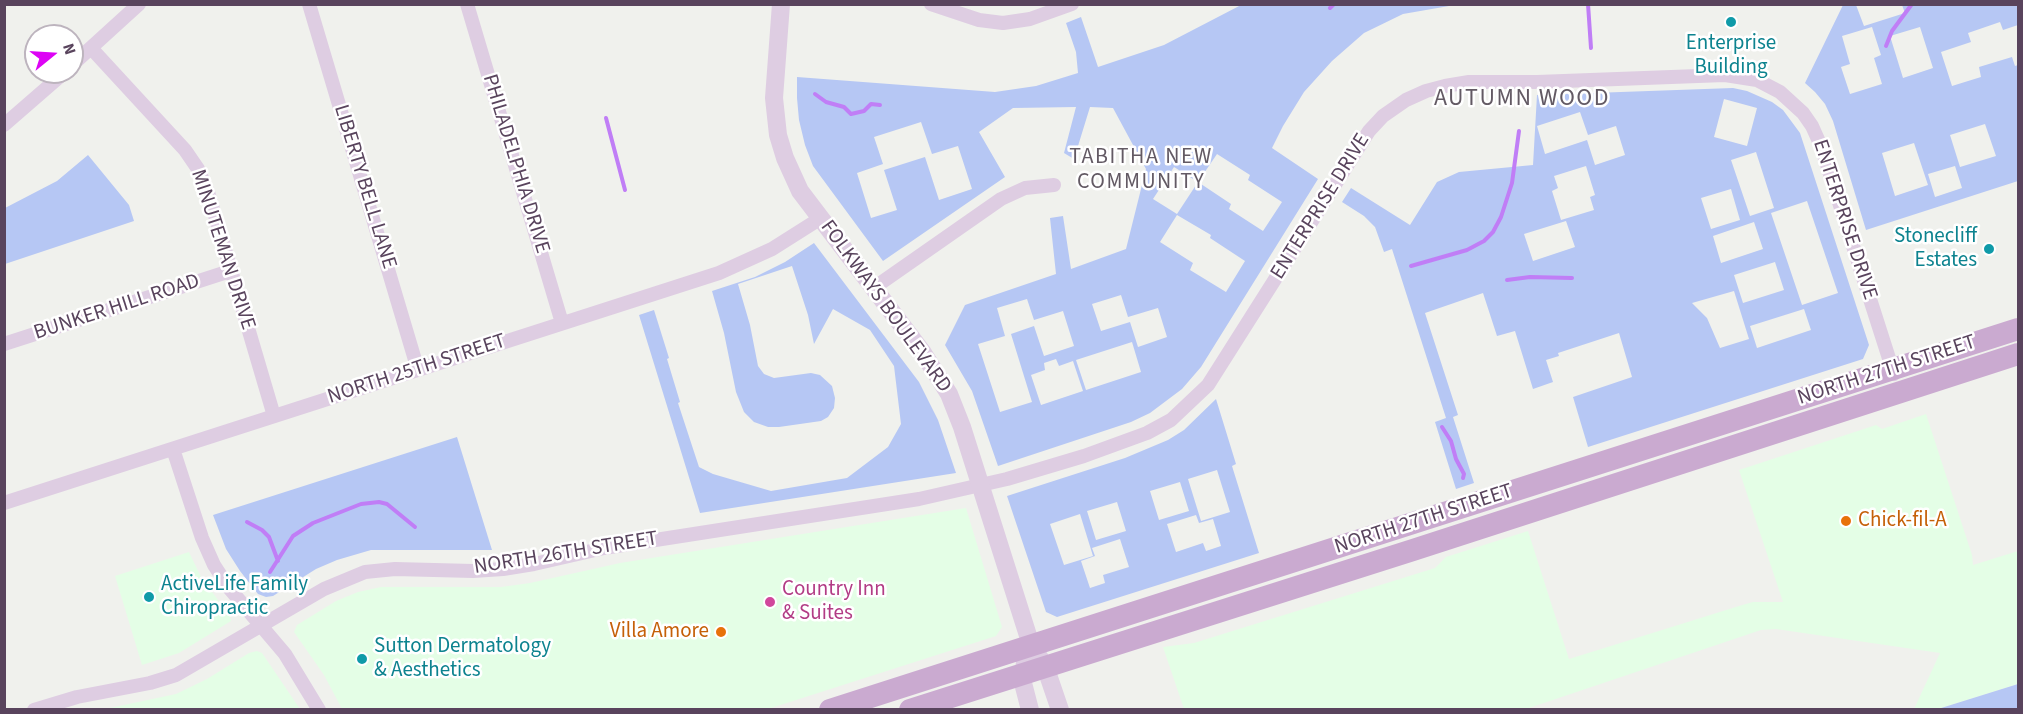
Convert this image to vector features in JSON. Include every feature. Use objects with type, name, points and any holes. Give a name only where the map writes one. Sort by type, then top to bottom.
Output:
[{"type":"main road","name":"NORTH 27TH STREET","points":[[830,710],[2019,329]]},
{"type":"main road","name":"NORTH 27TH STREET","points":[[910,710],[2019,354]]},
{"type":"street","points":[[84,54],[139,4]]},
{"type":"street","name":"LIBERTY BELL LANE","points":[[309,4],[418,370]]},
{"type":"street","name":"PHILADELPHIA DRIVE","points":[[467,4],[562,323]]},
{"type":"street","name":"FOLKWAYS BOULEVARD","points":[[781,4],[774,93],[778,135],[785,158],[795,182],[875,287],[942,381],[958,416],[1031,645],[1045,666],[1060,710]]},
{"type":"street","points":[[931,4],[979,20],[1003,23],[1030,19],[1072,4]]},
{"type":"street","name":"MINUTEMAN DRIVE","points":[[91,48],[194,161],[205,184],[274,416]]},
{"type":"street","name":"ENTERPRISE DRIVE","points":[[981,485],[1007,479],[1131,439],[1161,426],[1175,416],[1214,377],[1369,131],[1383,116],[1406,100],[1426,91],[1458,84],[1725,75],[1757,80],[1780,92],[1803,113],[1821,146],[1892,370],[1894,393]]},
{"type":"street","points":[[4,125],[50,84]]},
{"type":"street","points":[[875,287],[1001,199],[1025,188],[1054,185]]},
{"type":"street","name":"NORTH 25TH STREET","points":[[4,503],[740,265],[779,246],[821,218]]},
{"type":"street","name":"BUNKER HILL ROAD","points":[[4,344],[231,271]]},
{"type":"street","points":[[173,448],[210,557],[229,588],[295,668],[319,710]]},
{"type":"street","name":"NORTH 26TH STREET","points":[[34,710],[85,695],[169,678],[202,662],[261,624],[336,583],[371,571],[408,568],[473,571],[516,567],[593,549],[919,499],[981,485]]},
{"type":"street","points":[[1030,710],[1023,674],[1031,645]]},
{"type":"shaded area","points":[[1243,4],[1481,5],[1449,6],[1403,14],[1364,33],[1332,61],[1304,92],[1272,148],[1318,179],[1201,367],[1182,389],[1150,413],[1131,422],[998,466],[972,391],[945,345],[965,305],[1056,274],[1050,218],[1063,216],[1071,269],[1126,249],[1146,169],[1113,108],[1090,107],[1074,159],[1064,153],[1076,107],[1013,108],[979,132],[1005,177],[883,261],[813,166],[799,120],[797,77],[995,92],[1036,86],[1078,73],[1076,52],[1066,23],[1081,17],[1098,67],[1164,45]],"holes":[[[921,122],[932,154],[958,146],[972,189],[939,200],[925,157],[884,170],[897,210],[871,218],[857,173],[883,164],[874,137]],[[1217,154],[1250,175],[1248,180],[1282,202],[1263,231],[1229,209],[1231,204],[1198,182]],[[1174,167],[1198,182],[1177,214],[1153,199]],[[1177,215],[1211,235],[1210,238],[1245,261],[1226,292],[1190,270],[1193,263],[1160,242]],[[1121,295],[1128,317],[1158,308],[1167,337],[1138,347],[1130,322],[1101,331],[1092,304]],[[1027,299],[1034,320],[1063,311],[1074,346],[1044,356],[1034,326],[1011,334],[1032,402],[1000,412],[978,344],[1005,336],[997,308]],[[1132,342],[1141,372],[1086,390],[1076,360]],[[1056,359],[1059,366],[1073,361],[1083,391],[1041,405],[1031,375],[1045,370],[1044,363]]]},
{"type":"shaded area","points":[[1843,5],[1856,5],[1864,26],[1905,13],[1902,5],[2018,5],[2018,25],[2003,30],[2000,22],[1968,33],[1971,42],[1941,52],[1952,86],[1981,77],[1979,67],[2012,57],[2015,66],[2018,65],[2018,181],[1866,230],[1833,121],[1825,104],[1805,83]],"holes":[[[1872,27],[1881,55],[1874,58],[1882,84],[1850,94],[1841,67],[1850,64],[1842,36]],[[1920,27],[1933,68],[1903,78],[1890,36]],[[1985,124],[1996,156],[1960,167],[1950,135]],[[1914,143],[1928,185],[1895,196],[1882,153]],[[1955,166],[1962,188],[1935,197],[1928,174]]]},
{"type":"shaded area","points":[[1733,88],[1747,91],[1772,102],[1783,110],[1800,133],[1869,345],[1863,359],[1588,447],[1573,397],[1632,377],[1619,333],[1558,353],[1559,356],[1546,360],[1553,382],[1533,389],[1515,331],[1497,336],[1483,293],[1425,313],[1458,415],[1453,417],[1474,483],[1456,489],[1435,422],[1446,418],[1392,249],[1384,252],[1375,227],[1364,216],[1342,202],[1351,188],[1410,225],[1437,182],[1459,172],[1533,165],[1537,95]],"holes":[[[1724,99],[1757,108],[1747,146],[1714,137]],[[1580,112],[1588,135],[1616,126],[1625,155],[1595,165],[1587,140],[1545,154],[1537,126]],[[1756,152],[1774,208],[1750,216],[1731,160]],[[1586,166],[1595,195],[1590,197],[1594,210],[1561,220],[1552,191],[1558,188],[1554,176]],[[1731,189],[1740,220],[1711,229],[1701,198]],[[1807,201],[1838,293],[1802,305],[1771,213]],[[1566,221],[1575,247],[1533,261],[1524,234]],[[1754,222],[1763,249],[1721,263],[1713,236]],[[1775,262],[1784,290],[1743,303],[1734,275]],[[1734,291],[1749,339],[1720,348],[1707,318],[1692,303]],[[1804,309],[1811,330],[1757,348],[1750,326]]]},
{"type":"shaded area","points":[[88,155],[129,205],[134,221],[5,264],[5,208],[57,181]]},
{"type":"shaded area","points":[[814,243],[919,382],[938,420],[956,473],[700,513],[639,315],[654,310],[669,358],[667,359],[680,402],[678,403],[699,467],[713,474],[771,491],[847,478],[888,447],[901,424],[894,366],[870,330],[833,309],[814,344],[808,315],[792,266],[738,284],[750,325],[758,366],[764,374],[774,378],[811,373],[820,375],[832,386],[835,398],[834,408],[828,417],[821,421],[779,427],[768,427],[754,422],[744,412],[736,392],[724,333],[712,291],[755,277],[785,262]]},
{"type":"shaded area","points":[[1216,399],[1236,464],[1232,466],[1259,553],[1057,617],[1046,612],[1007,496],[1125,458],[1168,440],[1184,430]],"holes":[[[1217,470],[1230,512],[1201,521],[1188,479]],[[1180,482],[1189,511],[1159,520],[1150,491]],[[1117,502],[1126,531],[1096,540],[1087,511]],[[1080,514],[1093,556],[1064,565],[1050,524]],[[1196,515],[1199,523],[1213,519],[1221,546],[1206,551],[1203,543],[1176,552],[1167,524]],[[1120,539],[1129,567],[1103,575],[1105,583],[1090,588],[1081,561],[1095,556],[1092,548]]]},
{"type":"shaded area","points":[[1926,414],[1972,555],[1973,565],[2018,551],[2018,684],[1938,709],[1914,709],[1940,653],[1776,629],[1761,630],[1523,710],[1184,709],[1163,647],[1194,643],[1435,568],[1446,557],[1528,531],[1569,659],[1753,602],[1783,602],[1739,470],[1876,425],[1882,429]]},
{"type":"shaded area","points":[[457,437],[492,550],[371,550],[316,569],[273,596],[266,597],[258,594],[226,549],[213,515]]},
{"type":"shaded area","points":[[966,508],[1002,627],[996,636],[768,709],[342,709],[324,675],[294,632],[297,625],[336,601],[358,592],[381,587],[501,587],[530,583],[620,563]]},
{"type":"shaded area","points":[[189,552],[201,577],[230,616],[231,621],[179,653],[142,665],[115,576]]},
{"type":"shaded area","points":[[257,651],[262,653],[300,709],[105,709],[176,694],[207,679],[249,653]]},
{"type":"shaded area","points":[[2018,684],[2018,709],[1938,709]]},
{"type":"waterway","points":[[1330,8],[1334,4]]},
{"type":"waterway","points":[[1588,4],[1591,48]]},
{"type":"waterway","points":[[1886,46],[1892,31],[1912,4]]},
{"type":"waterway","points":[[815,94],[826,102],[844,107],[851,114],[864,111],[871,104],[880,105]]},
{"type":"waterway","points":[[606,118],[625,190]]},
{"type":"waterway","points":[[1411,266],[1467,250],[1484,241],[1493,232],[1501,217],[1512,183],[1519,131]]},
{"type":"waterway","points":[[1507,280],[1530,277],[1572,278]]},
{"type":"waterway","points":[[1442,427],[1451,441],[1456,459],[1464,474],[1463,478]]},
{"type":"waterway","points":[[270,572],[293,536],[313,523],[361,504],[379,502],[387,504],[415,527]]},
{"type":"waterway","points":[[247,522],[262,530],[269,537],[278,561]]},
{"type":"place","name":"Enterprise Building","points":[[1731,22]]},
{"type":"place","name":"Stonecliff Estates","points":[[1989,249]]},
{"type":"place","name":"Chick-fil-A","points":[[1846,521]]},
{"type":"place","name":"ActiveLife Family Chiropractic","points":[[149,597]]},
{"type":"place","name":"Country Inn & Suites","points":[[770,602]]},
{"type":"place","name":"Villa Amore","points":[[721,632]]},
{"type":"place","name":"Sutton Dermatology & Aesthetics","points":[[362,659]]},
{"type":"district","name":"AUTUMN WOOD","points":[[1522,100]]},
{"type":"district","name":"TABITHA NEW COMMUNITY","points":[[1141,170]]}]
